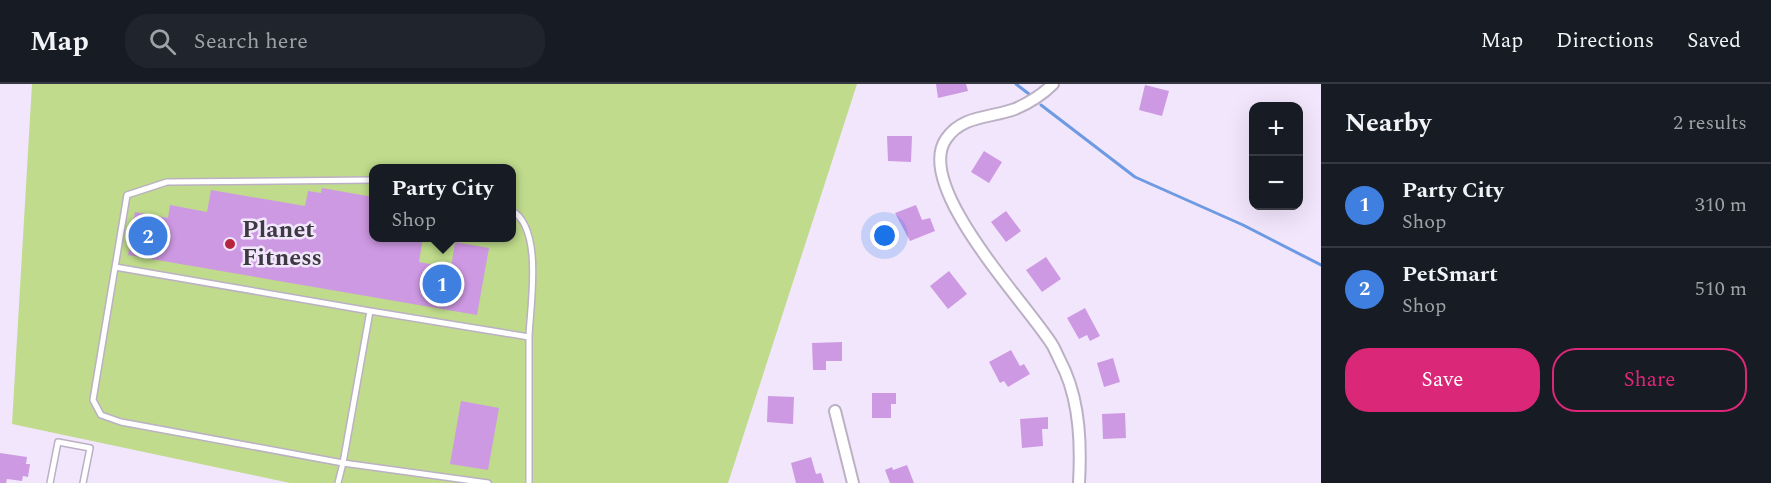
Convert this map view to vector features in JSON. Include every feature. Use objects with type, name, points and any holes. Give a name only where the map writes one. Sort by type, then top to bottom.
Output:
[{"type":"street","points":[[1053,84],[1035,99],[1014,109],[970,120],[956,128],[944,140],[941,158],[943,176],[965,228],[1053,346],[1066,373],[1076,408],[1081,453],[1079,483]]},
{"type":"street","points":[[835,411],[853,483]]},
{"type":"lane","points":[[369,180],[167,182],[128,195],[93,400],[101,415],[121,422],[343,463],[488,483]]},
{"type":"lane","points":[[516,216],[528,230],[532,249],[529,337],[529,483]]},
{"type":"lane","points":[[115,267],[529,337]]},
{"type":"lane","points":[[338,483],[370,311]]},
{"type":"lane","points":[[50,483],[58,442],[90,448],[83,483]]},
{"type":"green space","points":[[32,84],[857,84],[728,483],[290,483],[12,424]]},
{"type":"building","points":[[936,84],[966,84],[968,91],[938,98]]},
{"type":"building","points":[[1145,85],[1169,91],[1162,116],[1139,110]]},
{"type":"building","points":[[887,136],[912,136],[911,162],[888,161]]},
{"type":"building","points":[[984,151],[1002,162],[989,183],[971,172]]},
{"type":"building","points":[[322,188],[369,196],[369,242],[422,242],[419,262],[451,268],[455,242],[489,248],[477,315],[128,255],[135,212],[168,218],[170,205],[207,212],[211,190],[305,206],[308,191],[321,193]]},
{"type":"building","points":[[916,205],[922,220],[930,218],[935,231],[910,241],[895,213]]},
{"type":"building","points":[[1006,211],[1021,231],[1006,242],[991,222]]},
{"type":"building","points":[[1046,257],[1061,279],[1042,292],[1026,270]]},
{"type":"building","points":[[949,271],[967,294],[948,309],[930,286]]},
{"type":"building","points":[[1085,308],[1100,336],[1090,341],[1087,335],[1079,339],[1067,318]]},
{"type":"building","points":[[842,342],[842,361],[826,361],[826,370],[813,370],[812,343]]},
{"type":"building","points":[[1011,350],[1020,366],[1024,364],[1030,374],[1008,387],[1004,381],[1000,383],[989,362]]},
{"type":"building","points":[[1113,358],[1120,382],[1104,387],[1097,363]]},
{"type":"building","points":[[872,393],[896,393],[896,404],[891,404],[891,418],[872,418]]},
{"type":"building","points":[[768,396],[794,397],[793,424],[767,422]]},
{"type":"building","points":[[461,401],[499,408],[488,470],[450,464]]},
{"type":"building","points":[[1125,413],[1126,438],[1103,439],[1102,414]]},
{"type":"building","points":[[1048,417],[1048,429],[1042,429],[1043,446],[1022,448],[1020,419]]},
{"type":"building","points":[[0,453],[27,457],[26,464],[30,464],[28,477],[23,476],[22,481],[7,479],[6,483],[0,483]]},
{"type":"building","points":[[811,457],[816,474],[821,473],[824,483],[796,483],[791,463]]},
{"type":"building","points":[[907,465],[914,483],[890,483],[885,470]]},
{"type":"waterway","points":[[1016,84],[1029,94]]},
{"type":"waterway","points":[[1041,105],[1135,177],[1243,225],[1321,265]]},
{"type":"place","name":"PetSmart","points":[[148,236]]},
{"type":"place","name":"Planet Fitness","points":[[230,244]]},
{"type":"place","name":"Party City","points":[[442,284]]}]
